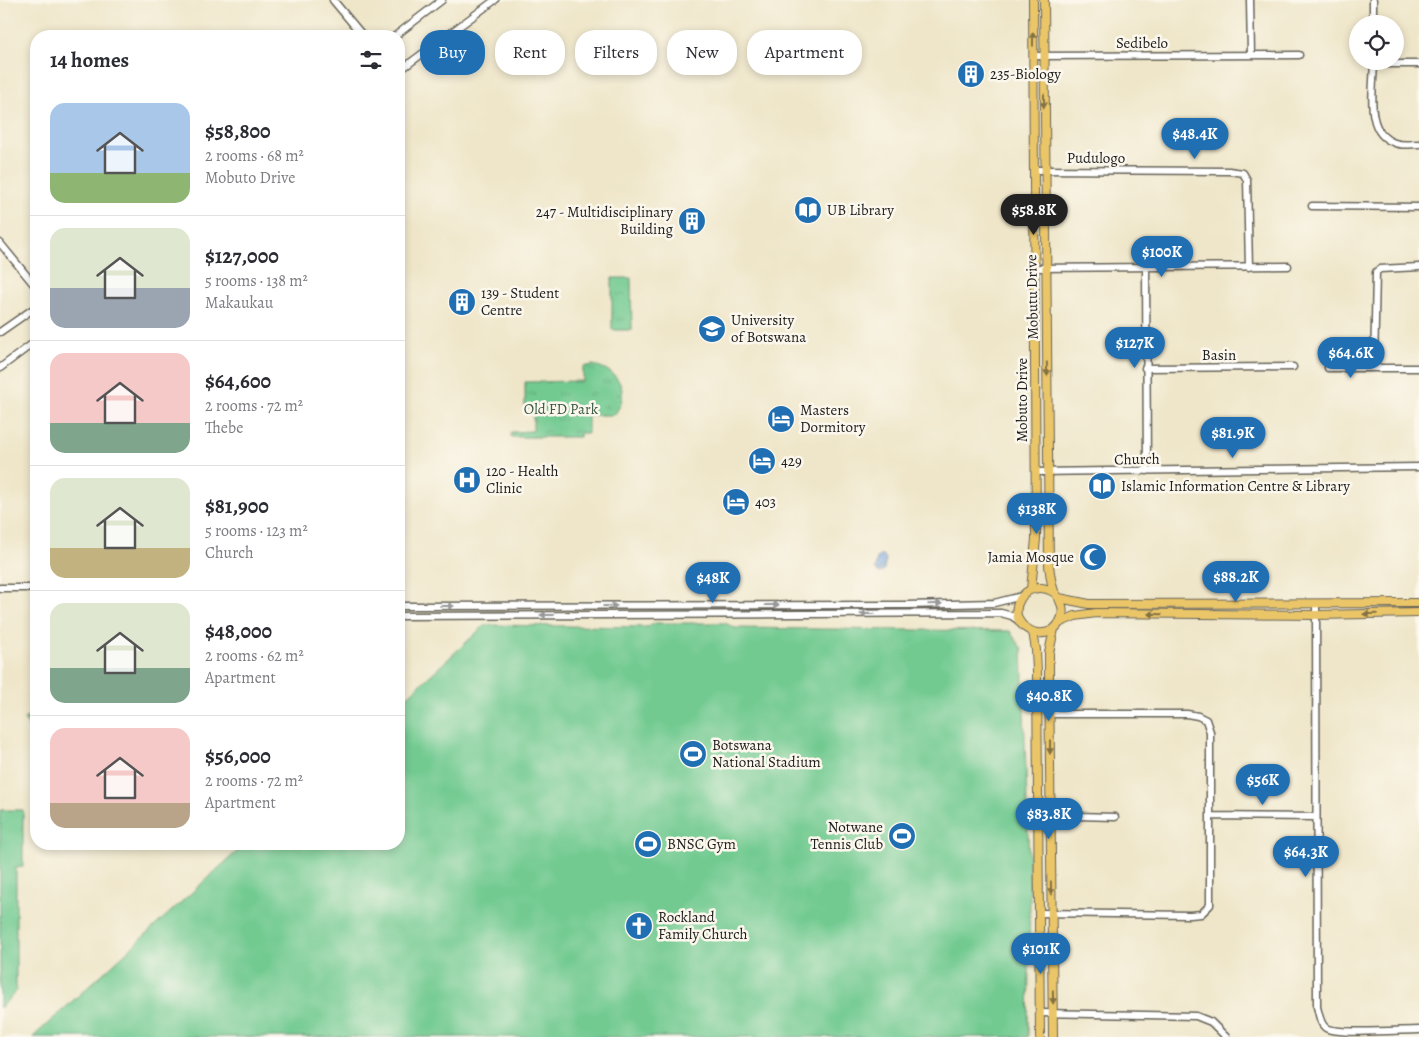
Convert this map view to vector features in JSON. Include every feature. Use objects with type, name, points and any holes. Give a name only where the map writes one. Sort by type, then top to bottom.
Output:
[{"type":"main road","name":"Mobuto Drive","points":[[1031,589],[1035,556],[1036,472],[1033,0]]},
{"type":"main road","name":"Mobutu Drive","points":[[1044,0],[1048,565],[1057,596]]},
{"type":"main road","points":[[1034,152],[1045,152]]},
{"type":"main road","points":[[1419,603],[1089,604],[1057,596],[1044,588],[1031,589],[1022,596],[1017,608],[1019,621],[1032,632],[1048,632],[1075,616],[1096,614],[1419,614]]},
{"type":"main road","points":[[1053,1037],[1049,652],[1063,611],[1057,596]]},
{"type":"main road","points":[[1032,632],[1036,650],[1037,671],[1040,1037]]},
{"type":"street","points":[[333,0],[358,30]]},
{"type":"street","points":[[403,30],[442,0]]},
{"type":"street","points":[[405,67],[495,0]]},
{"type":"street","points":[[1250,0],[1251,54]]},
{"type":"street","points":[[1373,0],[1373,15]]},
{"type":"street","name":"Sedibelo","points":[[1034,56],[1299,55]]},
{"type":"street","points":[[1404,63],[1419,64]]},
{"type":"street","points":[[1374,70],[1373,103],[1375,123],[1378,130],[1383,136],[1394,143],[1419,144]]},
{"type":"street","name":"Pudulogo","points":[[1034,170],[1228,171],[1243,173],[1247,180],[1249,266]]},
{"type":"street","points":[[1312,206],[1419,207]]},
{"type":"street","points":[[0,243],[30,280]]},
{"type":"street","points":[[1035,268],[1288,266]]},
{"type":"street","points":[[1146,267],[1147,471]]},
{"type":"street","points":[[1374,368],[1376,272],[1380,269],[1419,267]]},
{"type":"street","points":[[0,332],[30,311]]},
{"type":"street","points":[[0,368],[30,346]]},
{"type":"street","name":"Basin","points":[[1146,368],[1293,368]]},
{"type":"street","points":[[1328,368],[1419,368]]},
{"type":"street","name":"Church","points":[[1036,472],[1419,467]]},
{"type":"street","points":[[0,588],[30,588]]},
{"type":"street","points":[[405,606],[907,605],[994,603],[1022,596]]},
{"type":"street","points":[[1316,604],[1317,1007],[1320,1020],[1328,1030],[1347,1032],[1402,1034],[1419,1030]]},
{"type":"street","points":[[405,616],[1001,613],[1012,616],[1019,621]]},
{"type":"street","points":[[1039,913],[1201,914],[1210,905],[1210,732],[1206,720],[1188,714],[1050,714]]},
{"type":"street","points":[[1038,816],[1115,817]]},
{"type":"street","points":[[1210,816],[1316,817]]},
{"type":"street","points":[[1040,1013],[1196,1016],[1211,1022],[1226,1037]]},
{"type":"green space","points":[[612,278],[631,278],[632,330],[612,330]]},
{"type":"green space","name":"Old FD Park","points":[[593,365],[610,372],[620,384],[622,399],[614,415],[588,415],[588,433],[580,433],[580,437],[511,437],[511,432],[533,431],[533,408],[525,408],[525,382],[583,381],[583,367]]},
{"type":"green space","points":[[655,623],[725,623],[735,628],[1010,631],[1022,649],[1030,895],[1028,1037],[33,1037],[238,850],[405,850],[405,698],[485,625],[647,627]]},
{"type":"green space","points":[[30,716],[30,728],[24,719]]},
{"type":"green space","points":[[0,810],[23,810],[23,867],[16,868],[16,992],[0,1008]]},
{"type":"water","points":[[881,555],[886,559],[884,570],[880,573],[875,569],[877,558]]},
{"type":"place","name":"235-Biology","points":[[971,74]]},
{"type":"place","name":"UB Library","points":[[808,210]]},
{"type":"place","name":"247 - Multidisciplinary Building","points":[[692,221]]},
{"type":"place","name":"139 - Student Centre","points":[[462,302]]},
{"type":"place","name":"University of Botswana","points":[[712,329]]},
{"type":"place","name":"Masters Dormitory","points":[[781,419]]},
{"type":"place","name":"429","points":[[762,461]]},
{"type":"place","name":"120 - Health Clinic","points":[[467,480]]},
{"type":"place","name":"Islamic Information Centre & Library","points":[[1102,486]]},
{"type":"place","name":"403","points":[[736,502]]},
{"type":"place","name":"Jamia Mosque","points":[[1093,557]]},
{"type":"place","name":"Botswana National Stadium","points":[[693,754]]},
{"type":"place","name":"Notwane Tennis Club","points":[[902,836]]},
{"type":"place","name":"BNSC Gym","points":[[648,844]]},
{"type":"place","name":"Rockland Family Church","points":[[639,926]]}]
